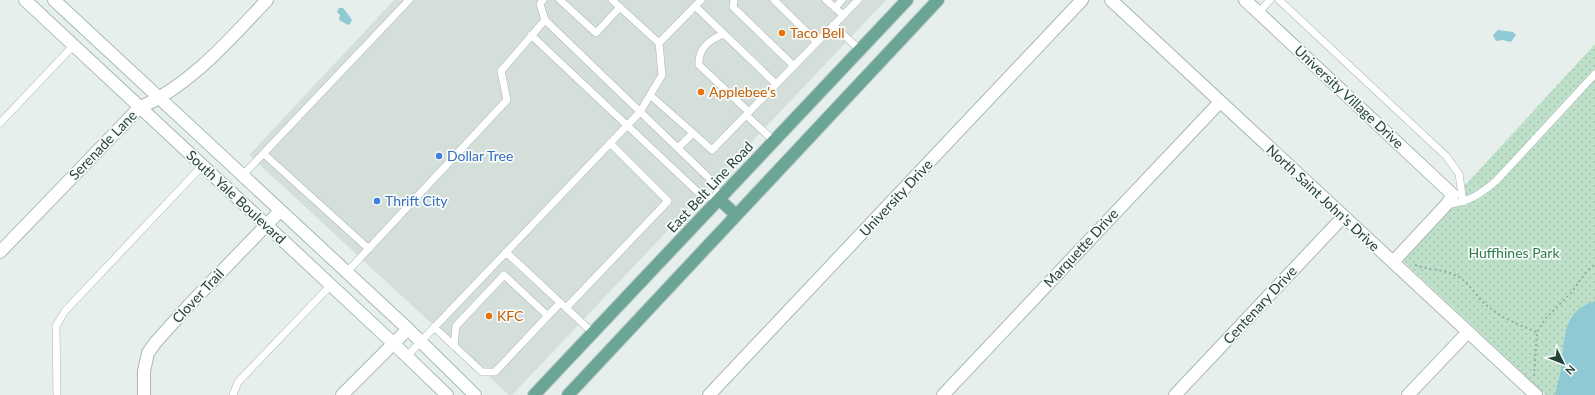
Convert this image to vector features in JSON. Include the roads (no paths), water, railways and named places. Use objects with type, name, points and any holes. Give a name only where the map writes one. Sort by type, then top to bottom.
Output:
[{"type":"main road","name":"East Belt Line Road","points":[[534,395],[907,0]]},
{"type":"main road","points":[[568,395],[938,0]]},
{"type":"main road","points":[[719,199],[736,215]]},
{"type":"street","name":"South Yale Boulevard","points":[[25,0],[447,395]]},
{"type":"street","name":"South Yale Boulevard","points":[[54,0],[408,329],[475,395]]},
{"type":"street","name":"Serenade Lane","points":[[0,252],[139,108],[159,99],[215,55],[267,0]]},
{"type":"street","name":"University Drive","points":[[709,395],[1082,0]]},
{"type":"street","name":"North Saint John's Drive","points":[[1111,0],[1344,216],[1396,259],[1467,333],[1532,390]]},
{"type":"street","name":"University Village Drive","points":[[1246,0],[1449,200]]},
{"type":"street","name":"Marquette Drive","points":[[944,395],[1220,102]]},
{"type":"street","points":[[1396,259],[1449,200]]},
{"type":"street","name":"Clover Trail","points":[[144,395],[144,371],[148,352],[189,305],[280,211]]},
{"type":"street","name":"Centenary Drive","points":[[1176,395],[1344,216]]},
{"type":"street","points":[[342,395],[408,329]]},
{"type":"street","points":[[1408,395],[1467,333]]},
{"type":"lane","points":[[242,176],[409,0]]},
{"type":"lane","points":[[543,0],[540,4],[545,20],[713,182],[719,199]]},
{"type":"lane","points":[[560,0],[596,33],[620,7]]},
{"type":"lane","points":[[407,356],[640,112],[662,75],[659,43],[612,0]]},
{"type":"lane","points":[[659,43],[701,0]]},
{"type":"lane","points":[[734,0],[733,7],[794,66]]},
{"type":"lane","points":[[774,0],[817,42]]},
{"type":"lane","points":[[826,0],[843,15]]},
{"type":"lane","points":[[835,8],[842,0]]},
{"type":"lane","points":[[650,95],[712,150],[858,0]]},
{"type":"lane","points":[[1259,12],[1270,0]]},
{"type":"lane","points":[[1278,0],[1446,156],[1459,174],[1463,202]]},
{"type":"lane","points":[[695,6],[776,84]]},
{"type":"lane","points":[[346,273],[507,100],[501,71],[545,20]]},
{"type":"lane","points":[[833,25],[860,50]]},
{"type":"lane","points":[[724,34],[714,38],[704,46],[698,56],[699,65],[774,141]]},
{"type":"lane","points":[[531,35],[700,194],[719,199]]},
{"type":"lane","points":[[0,123],[73,46]]},
{"type":"lane","points":[[1449,200],[1463,202],[1478,196],[1496,181],[1595,74]]},
{"type":"lane","points":[[678,148],[693,133]]},
{"type":"lane","points":[[566,308],[668,201],[610,143]]},
{"type":"lane","points":[[264,154],[369,249]]},
{"type":"lane","points":[[57,395],[56,326],[65,311],[202,166]]},
{"type":"lane","points":[[506,252],[593,333]]},
{"type":"lane","points":[[454,346],[456,326],[504,275],[548,316]]},
{"type":"lane","points":[[233,395],[238,382],[331,285]]},
{"type":"lane","points":[[434,327],[482,372],[495,372],[560,303]]},
{"type":"water","points":[[339,8],[343,8],[351,18],[352,20],[350,24],[348,25],[339,20],[340,15],[337,12]]},
{"type":"water","points":[[1498,30],[1513,32],[1516,35],[1511,42],[1503,40],[1496,41],[1493,35]]},
{"type":"water","points":[[1595,301],[1595,395],[1557,395],[1555,394],[1561,372],[1565,338],[1570,320],[1576,312]]},
{"type":"place","name":"Taco Bell","points":[[782,33]]},
{"type":"place","name":"Applebee's","points":[[701,92]]},
{"type":"place","name":"Dollar Tree","points":[[439,156]]},
{"type":"place","name":"Thrift City","points":[[377,201]]},
{"type":"place","name":"KFC","points":[[489,316]]},
{"type":"park label","name":"Huffhines Park","points":[[1514,253]]}]
